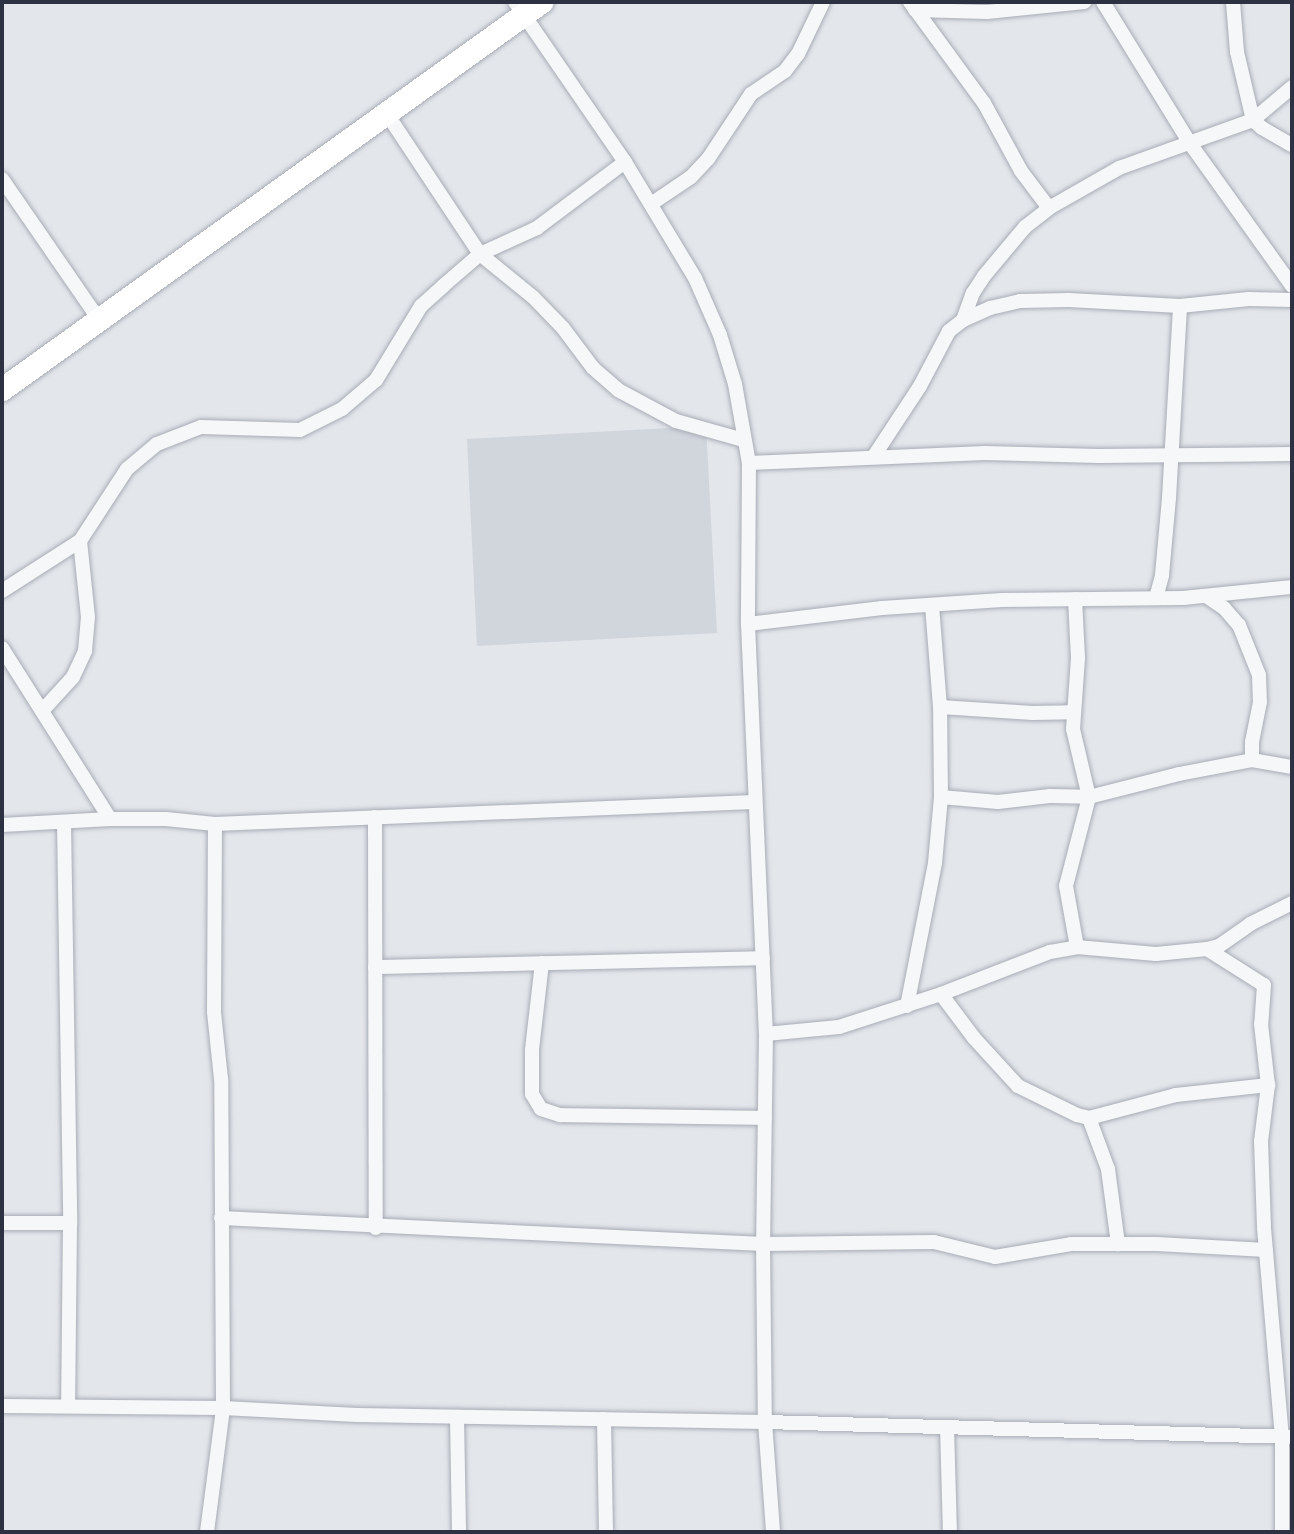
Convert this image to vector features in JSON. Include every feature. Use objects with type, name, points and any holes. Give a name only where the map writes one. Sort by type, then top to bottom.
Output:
[{"type":"main road","points":[[2,389],[527,6]]},
{"type":"street","points":[[651,204],[691,177],[708,159],[751,94],[785,71],[798,54],[822,2]]},
{"type":"street","points":[[913,6],[987,12],[1084,2]]},
{"type":"street","points":[[1103,2],[1189,142],[1292,286]]},
{"type":"street","points":[[1233,2],[1237,52],[1253,120],[1292,145]]},
{"type":"street","points":[[527,6],[695,278],[720,335],[735,384],[749,463],[748,624],[766,1034],[763,1244],[765,1422],[773,1532]]},
{"type":"street","points":[[913,6],[984,103],[1021,171],[1049,208]]},
{"type":"street","points":[[963,320],[973,293],[984,276],[1025,227],[1049,208],[1119,168],[1253,120],[1292,87]]},
{"type":"street","points":[[385,111],[480,254],[533,297],[563,328],[593,368],[618,390],[676,421],[743,440]]},
{"type":"street","points":[[2,591],[80,541],[127,469],[157,444],[201,427],[300,430],[342,410],[376,380],[421,306],[480,254],[537,228],[625,162]]},
{"type":"street","points":[[2,179],[98,318]]},
{"type":"street","points":[[874,456],[920,386],[949,331],[963,320],[990,308],[1020,301],[1069,299],[1180,306],[1249,299],[1292,300]]},
{"type":"street","points":[[1156,598],[1162,575],[1180,306]]},
{"type":"street","points":[[749,463],[985,453],[1171,456],[1292,454]]},
{"type":"street","points":[[42,711],[73,677],[85,651],[88,617],[80,541]]},
{"type":"street","points":[[748,624],[932,605],[1206,596],[1292,587]]},
{"type":"street","points":[[1206,596],[1224,608],[1239,625],[1259,675],[1260,702],[1252,742],[1252,761]]},
{"type":"street","points":[[1075,599],[1078,658],[1072,712],[1089,797],[1066,887],[1077,947]]},
{"type":"street","points":[[907,1006],[935,863],[941,797],[940,707],[932,605]]},
{"type":"street","points":[[2,648],[110,819]]},
{"type":"street","points":[[940,707],[1072,712]]},
{"type":"street","points":[[941,797],[998,802],[1050,796],[1089,797],[1179,774],[1252,761],[1292,767]]},
{"type":"street","points":[[2,825],[110,819],[166,819],[215,824],[754,802]]},
{"type":"street","points":[[375,817],[376,1228]]},
{"type":"street","points":[[64,823],[70,1223],[68,1406]]},
{"type":"street","points":[[207,1532],[223,1408],[221,1079],[214,1012],[215,824]]},
{"type":"street","points":[[766,1034],[839,1027],[941,994],[1028,958],[1077,947],[1156,954],[1207,949],[1219,946],[1250,924],[1292,903]]},
{"type":"street","points":[[1207,949],[1264,985],[1261,1024],[1268,1085],[1261,1141],[1266,1250],[1287,1437],[1282,1532]]},
{"type":"street","points":[[375,967],[763,958]]},
{"type":"street","points":[[542,963],[532,1049],[532,1094],[541,1109],[559,1115],[765,1118]]},
{"type":"street","points":[[941,994],[974,1038],[1018,1086],[1036,1097],[1089,1118],[1176,1095],[1268,1085]]},
{"type":"street","points":[[1089,1118],[1108,1170],[1118,1244]]},
{"type":"street","points":[[221,1218],[376,1228],[763,1244],[934,1242],[996,1257],[1071,1244],[1266,1250]]},
{"type":"street","points":[[2,1223],[70,1223]]},
{"type":"street","points":[[2,1406],[223,1408],[457,1417],[765,1422],[1287,1437]]},
{"type":"street","points":[[457,1417],[459,1532]]},
{"type":"street","points":[[604,1419],[606,1532]]},
{"type":"street","points":[[947,1427],[950,1532]]},
{"type":"shaded area","points":[[706,426],[717,633],[477,646],[467,439]]}]
